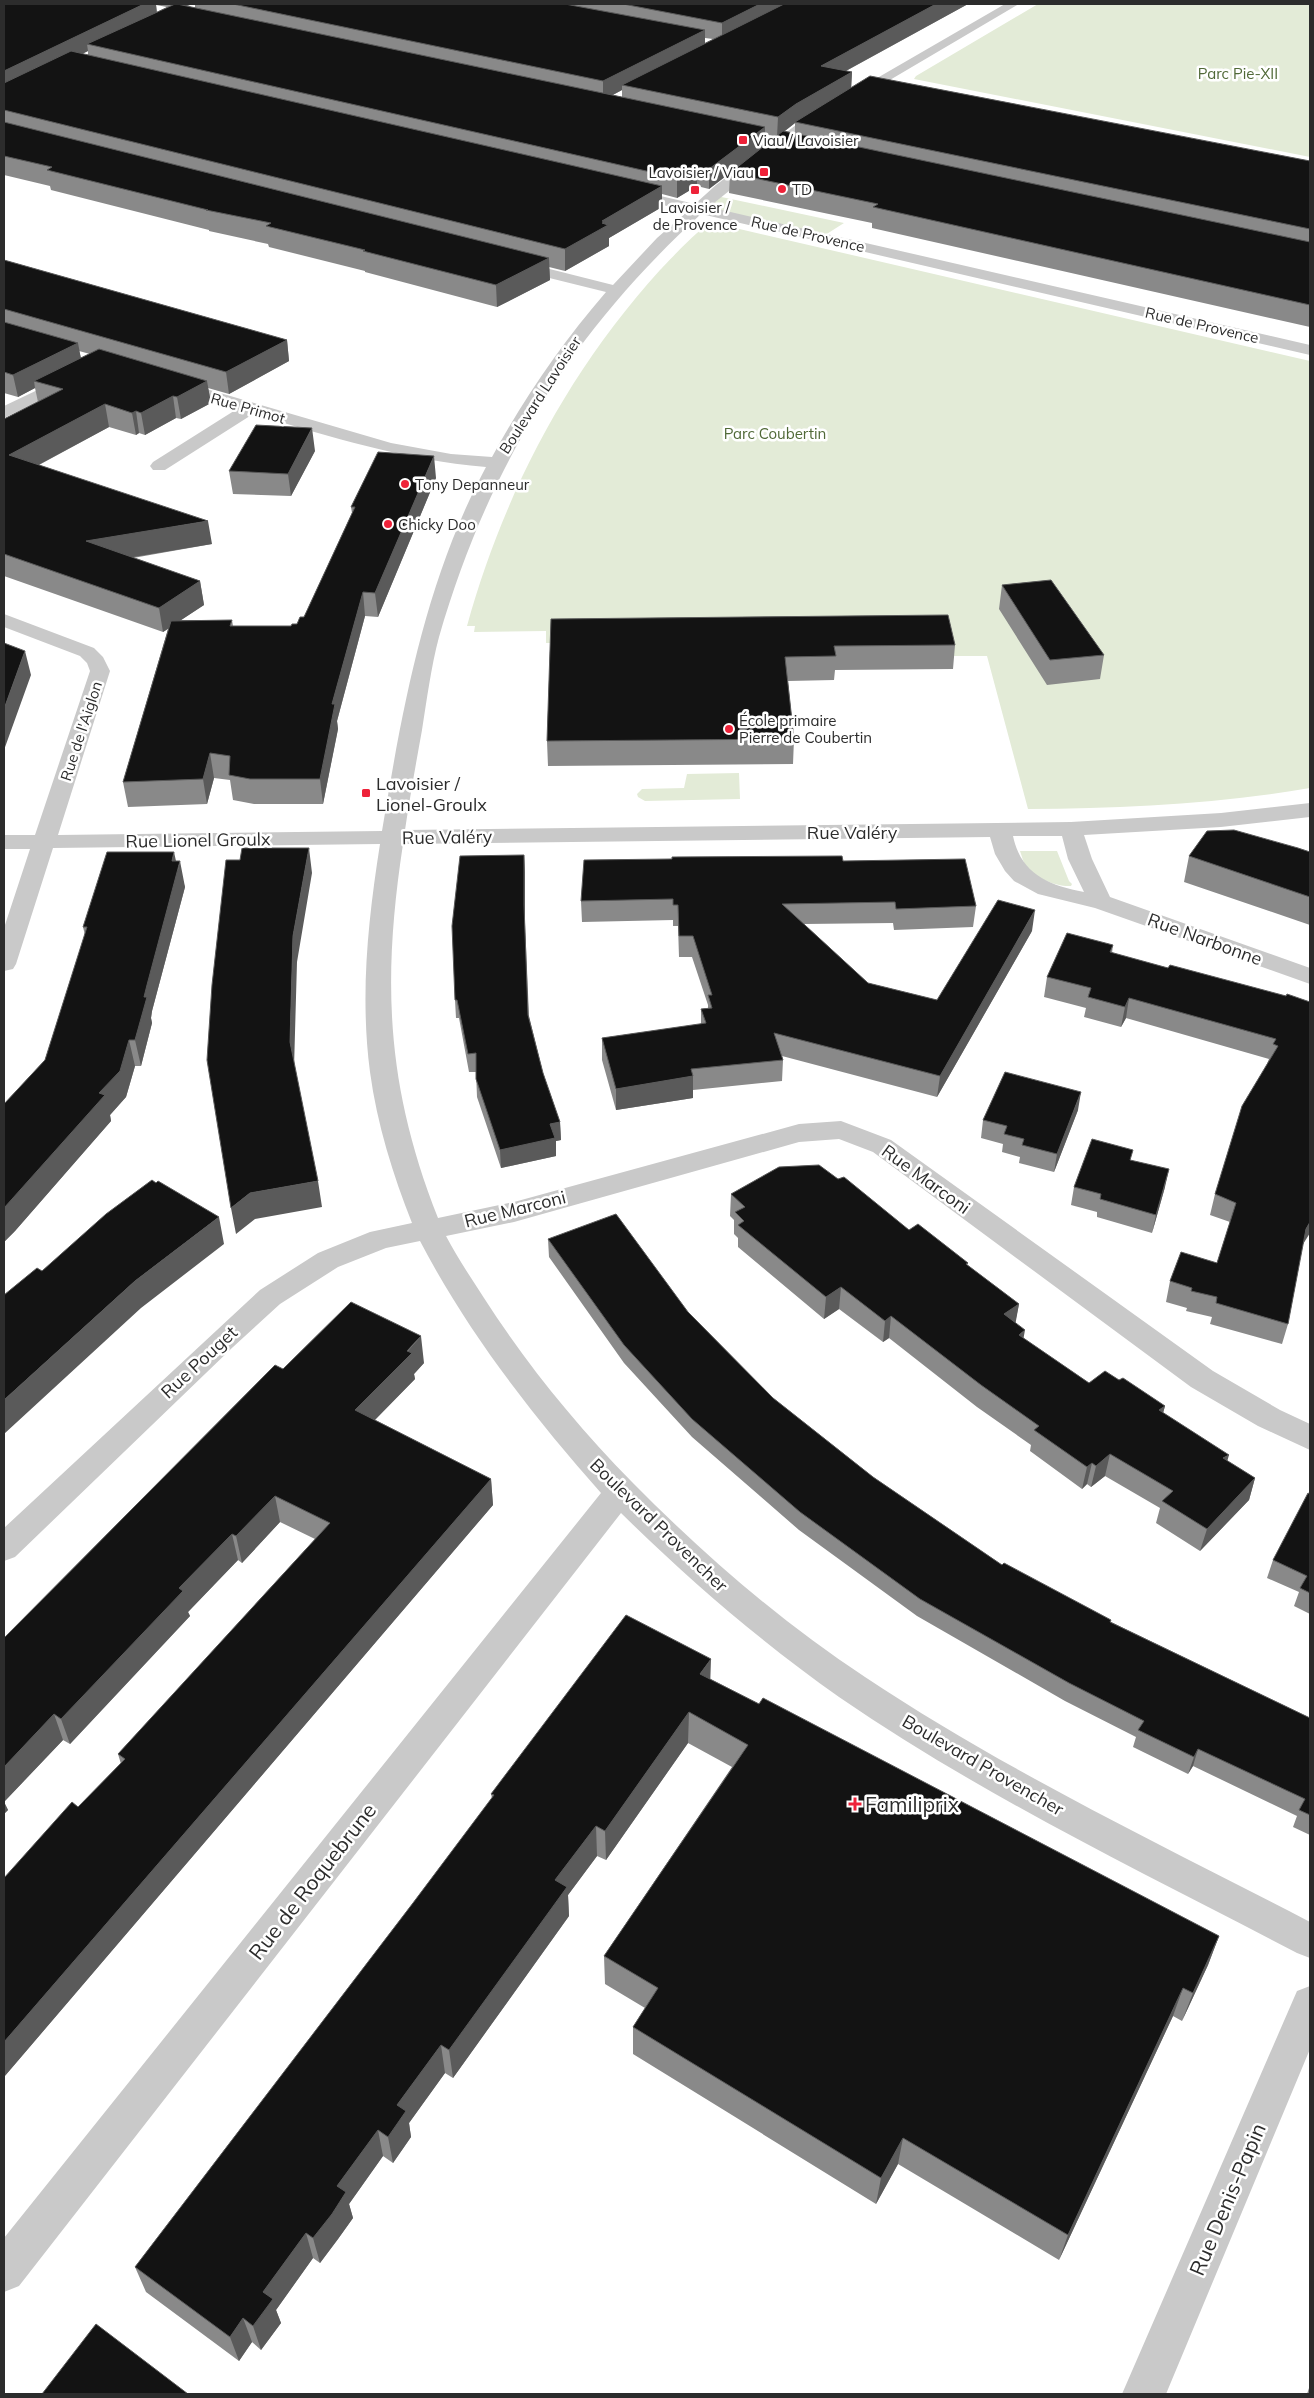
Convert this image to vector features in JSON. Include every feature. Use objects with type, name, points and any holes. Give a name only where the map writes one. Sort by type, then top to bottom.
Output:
[{"type":"main road","points":[[713,129],[778,143],[817,145],[791,134],[724,119]]},
{"type":"street","name":"Boulevard Lavoisier","points":[[393,838],[429,638],[458,546],[497,463],[554,368],[615,290],[674,228],[696,208],[791,134],[1013,4]]},
{"type":"street","points":[[880,81],[898,84]]},
{"type":"street","name":"Rue de Provence","points":[[613,189],[1310,350]]},
{"type":"street","points":[[498,261],[615,290]]},
{"type":"street","points":[[4,413],[84,372]]},
{"type":"street","name":"Rue Primot","points":[[157,380],[389,448],[452,459],[497,463]]},
{"type":"street","points":[[159,466],[250,408]]},
{"type":"street","name":"Rue de l'Aiglon","points":[[4,620],[87,652],[96,661],[100,671],[44,841]]},
{"type":"street","name":"Rue Valéry","points":[[393,838],[1071,829],[1261,818],[1310,810]]},
{"type":"street","points":[[1071,829],[1080,859],[1100,902]]},
{"type":"street","name":"Rue Narbonne","points":[[1000,830],[1005,853],[1015,868],[1031,883],[1065,896],[1100,902],[1310,976]]},
{"type":"street","name":"Rue Lionel Groulx","points":[[4,842],[393,838]]},
{"type":"street","name":"Boulevard Provencher","points":[[393,838],[381,937],[378,1016],[382,1063],[396,1132],[428,1229],[510,1363],[590,1461],[709,1578],[821,1664],[911,1725],[1009,1782],[1310,1941]]},
{"type":"street","points":[[4,964],[44,841]]},
{"type":"street","name":"Rue Marconi","points":[[428,1229],[514,1212],[798,1133],[841,1130],[882,1146],[1202,1379],[1269,1418],[1310,1438]]},
{"type":"street","name":"Rue Pouget","points":[[4,1548],[223,1339],[270,1297],[328,1260],[380,1240],[428,1229]]},
{"type":"street","name":"Rue de Roquebrune","points":[[4,2271],[620,1492]]},
{"type":"street","name":"Rue Denis-Papin","points":[[1144,2394],[1310,2004]]},
{"type":"green space","name":"Parc Pie-XII","points":[[1038,4],[1310,4],[1310,157],[914,79],[916,76]]},
{"type":"green space","points":[[712,195],[844,223],[822,237],[696,208]]},
{"type":"green space","name":"Parc Coubertin","points":[[718,224],[1310,361],[1310,788],[1240,798],[1170,804],[1028,809],[987,656],[950,656],[946,639],[546,643],[546,631],[474,632],[475,626],[467,626],[482,577],[520,482],[542,437],[568,393],[596,350],[660,270],[702,229]]},
{"type":"green space","points":[[739,773],[740,799],[645,801],[638,797],[637,794],[642,789],[684,788],[687,774]]},
{"type":"green space","points":[[1020,851],[1057,851],[1072,884],[1071,886],[1053,883],[1034,874],[1025,864]]},
{"type":"building","points":[[4,4],[144,4],[4,71]]},
{"type":"building","points":[[175,4],[765,127],[709,169],[697,167],[677,178],[87,44]]},
{"type":"building","points":[[233,4],[565,4],[705,30],[603,81]]},
{"type":"building","points":[[623,4],[760,4],[722,23]]},
{"type":"building","points":[[784,4],[936,4],[821,66],[852,72],[796,104],[778,117],[622,85]]},
{"type":"building","points":[[71,51],[662,186],[602,221],[605,222],[602,223],[608,225],[565,249],[4,110],[4,83]]},
{"type":"building","points":[[870,76],[1310,161],[1310,229],[795,122]]},
{"type":"building","points":[[4,122],[549,258],[496,285],[266,226],[271,223],[206,210],[208,210],[47,170],[52,167],[4,156]]},
{"type":"building","points":[[783,131],[1310,242],[1310,305],[873,207],[878,204],[730,173]]},
{"type":"building","points":[[4,260],[287,340],[226,372],[4,309]]},
{"type":"building","points":[[4,322],[78,343],[13,375],[4,372]]},
{"type":"building","points":[[99,349],[207,381],[141,413],[136,411],[132,413],[105,404],[9,455],[208,521],[86,541],[200,581],[159,608],[4,554],[4,419],[63,389],[34,381]]},
{"type":"building","points":[[256,425],[312,428],[288,474],[229,471]]},
{"type":"building","points":[[378,452],[434,456],[375,593],[363,592],[332,704],[335,704],[320,779],[250,779],[229,775],[230,756],[210,753],[203,779],[123,782],[171,621],[232,620],[230,626],[291,626],[292,624],[297,624],[300,617],[304,617],[355,507],[351,507]]},
{"type":"building","points":[[1051,580],[1104,655],[1050,660],[1002,585]]},
{"type":"building","points":[[948,615],[955,645],[834,646],[836,656],[785,657],[794,739],[547,741],[551,619]]},
{"type":"building","points":[[4,643],[25,651],[4,709]]},
{"type":"building","points":[[1234,830],[1310,852],[1310,897],[1189,856],[1207,831]]},
{"type":"building","points":[[242,848],[309,848],[293,936],[290,1042],[318,1181],[250,1193],[231,1208],[207,1060],[212,985],[226,860],[240,860]]},
{"type":"building","points":[[107,852],[174,852],[172,861],[180,861],[147,985],[144,997],[147,997],[135,1040],[129,1040],[120,1071],[99,1093],[105,1095],[4,1208],[4,1104],[45,1060],[87,927],[83,927]]},
{"type":"building","points":[[524,855],[528,1015],[543,1073],[560,1122],[550,1124],[555,1138],[500,1150],[476,1079],[476,1053],[468,1054],[457,1000],[455,1000],[452,926],[460,856]]},
{"type":"building","points":[[842,856],[843,861],[965,859],[976,906],[896,909],[895,902],[782,904],[868,983],[937,1000],[998,900],[1035,910],[940,1076],[774,1033],[783,1060],[691,1069],[693,1076],[616,1089],[602,1038],[706,1023],[701,1009],[712,1008],[708,995],[712,995],[693,936],[679,936],[678,905],[673,905],[673,899],[581,901],[584,860],[672,859],[672,857]]},
{"type":"building","points":[[1067,933],[1113,945],[1110,952],[1168,968],[1170,965],[1286,996],[1287,994],[1310,1002],[1310,1222],[1306,1229],[1288,1324],[1216,1303],[1217,1297],[1191,1291],[1192,1288],[1170,1281],[1181,1252],[1217,1263],[1236,1203],[1215,1194],[1242,1106],[1278,1046],[1273,1044],[1276,1039],[1129,998],[1125,1007],[1088,997],[1091,988],[1047,977]]},
{"type":"building","points":[[1005,1072],[1081,1092],[1057,1154],[1022,1145],[1024,1139],[1004,1134],[1007,1126],[983,1120]]},
{"type":"building","points":[[1092,1139],[1133,1150],[1130,1160],[1169,1169],[1156,1215],[1100,1199],[1101,1194],[1074,1187]]},
{"type":"building","points":[[819,1165],[838,1179],[844,1177],[909,1230],[918,1224],[968,1263],[966,1264],[1019,1304],[1004,1314],[1025,1330],[1019,1335],[1089,1383],[1105,1371],[1119,1380],[1123,1378],[1165,1406],[1159,1410],[1229,1455],[1223,1458],[1255,1478],[1207,1529],[1162,1501],[1173,1491],[1110,1454],[1096,1466],[1092,1463],[1087,1467],[1034,1430],[1039,1426],[981,1385],[891,1316],[885,1321],[841,1287],[826,1297],[738,1225],[744,1221],[735,1212],[745,1207],[731,1194],[779,1167]]},
{"type":"building","points":[[152,1180],[156,1183],[158,1181],[219,1217],[135,1281],[4,1400],[4,1295],[37,1268],[42,1271],[106,1214]]},
{"type":"building","points":[[616,1214],[688,1312],[773,1398],[873,1477],[1002,1565],[1004,1563],[1111,1620],[1110,1622],[1310,1718],[1310,1815],[1299,1810],[1305,1799],[1198,1749],[1194,1757],[1138,1730],[1144,1721],[1069,1683],[920,1599],[800,1512],[692,1419],[624,1345],[548,1239]]},
{"type":"building","points":[[351,1302],[421,1336],[407,1351],[412,1353],[355,1410],[491,1479],[4,2042],[4,1878],[72,1802],[78,1807],[125,1759],[118,1754],[330,1523],[275,1496],[236,1536],[232,1534],[179,1588],[183,1591],[61,1719],[54,1714],[4,1767],[4,1638],[275,1365],[283,1369]]},
{"type":"building","points":[[1308,1493],[1310,1494],[1310,1593],[1300,1588],[1307,1576],[1273,1560]]},
{"type":"building","points":[[626,1615],[711,1659],[700,1674],[759,1704],[763,1698],[1219,1936],[1193,1993],[1183,1988],[1068,2235],[903,2138],[881,2178],[633,2027],[658,1988],[604,1956],[748,1745],[689,1712],[605,1831],[596,1826],[555,1880],[567,1887],[449,2050],[441,2045],[397,2105],[406,2111],[388,2137],[378,2130],[337,2186],[346,2192],[332,2214],[313,2238],[306,2233],[263,2292],[273,2299],[253,2326],[243,2318],[230,2337],[135,2267],[413,1903],[494,1795],[491,1794]]},
{"type":"building","points":[[96,2324],[188,2394],[42,2394]]},
{"type":"place","name":"Viau / Lavoisier","points":[[743,140]]},
{"type":"place","name":"Lavoisier / Viau","points":[[764,172]]},
{"type":"place","name":"TD","points":[[782,189]]},
{"type":"place","name":"Lavoisier / de Provence","points":[[695,190]]},
{"type":"place","name":"Tony Depanneur","points":[[405,484]]},
{"type":"place","name":"Chicky Doo","points":[[388,524]]},
{"type":"place","name":"École primaire Pierre de Coubertin","points":[[729,729]]},
{"type":"place","name":"Lavoisier / Lionel-Groulx","points":[[366,793]]},
{"type":"place","name":"Familiprix","points":[[855,1804]]}]
